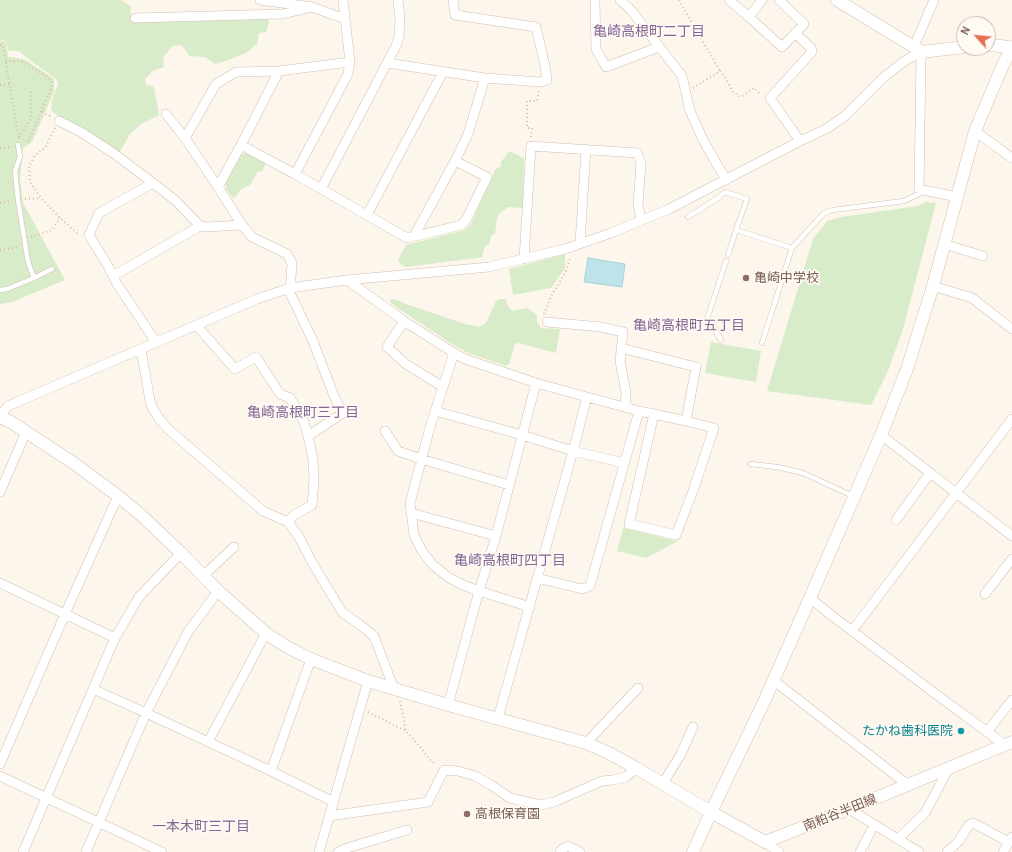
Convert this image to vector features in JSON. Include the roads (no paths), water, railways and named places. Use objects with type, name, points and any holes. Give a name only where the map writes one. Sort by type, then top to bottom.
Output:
[{"type":"street","points":[[260,0],[312,7],[345,19]]},
{"type":"street","points":[[295,174],[348,74],[350,62],[343,0]]},
{"type":"street","points":[[321,189],[388,63],[399,37],[400,18],[398,0]]},
{"type":"street","points":[[388,63],[485,78],[540,82],[547,80],[536,27],[455,15],[453,0]]},
{"type":"street","points":[[595,0],[596,49],[606,68],[660,47]]},
{"type":"street","points":[[620,0],[630,9],[682,76],[690,111],[703,140],[726,180]]},
{"type":"street","points":[[729,0],[782,47],[804,24],[779,0]]},
{"type":"street","points":[[749,17],[762,0]]},
{"type":"street","points":[[837,0],[918,50],[956,48]]},
{"type":"street","points":[[934,0],[918,50],[921,64],[919,189],[957,197]]},
{"type":"street","points":[[135,18],[283,14],[312,7]]},
{"type":"street","points":[[795,33],[811,48],[812,53],[770,98],[800,141]]},
{"type":"street","points":[[693,852],[810,598],[853,496],[881,435],[907,369],[933,286],[976,131],[1002,67],[1012,48],[996,46]]},
{"type":"street","points":[[778,852],[765,842],[636,768],[609,753],[586,743],[396,690],[311,659],[287,647],[266,633],[218,591],[181,553],[142,516],[118,496],[75,464],[11,422],[0,417],[8,406],[257,299],[290,288],[347,280],[489,267],[571,247],[611,234],[668,209],[826,128],[845,116],[884,77],[918,50]]},
{"type":"street","points":[[186,138],[216,84],[236,72],[279,71],[350,62]]},
{"type":"street","points":[[218,187],[279,71]]},
{"type":"street","points":[[367,215],[443,72]]},
{"type":"street","points":[[414,236],[468,134],[485,78]]},
{"type":"street","points":[[166,114],[186,138],[242,225],[252,237],[287,254],[292,263],[290,294],[313,341],[334,396],[343,413],[308,436]]},
{"type":"street","points":[[59,120],[81,132],[116,155],[176,201],[200,226]]},
{"type":"street","points":[[976,131],[1012,158]]},
{"type":"street","points":[[241,145],[407,238],[461,225],[466,220],[487,177],[455,161]]},
{"type":"street","points":[[524,259],[531,146],[637,153],[641,163],[638,204],[640,220]]},
{"type":"street","points":[[580,243],[586,149]]},
{"type":"street","points":[[153,183],[99,213],[89,235],[129,303],[156,342]]},
{"type":"street","points":[[113,276],[200,226],[242,225]]},
{"type":"street","points":[[944,244],[983,256]]},
{"type":"street","points":[[347,280],[404,321],[454,353],[472,361],[536,383],[639,411],[654,414],[686,421],[714,428],[693,491],[676,535],[629,524],[654,414]]},
{"type":"street","points":[[933,286],[972,298],[1012,329]]},
{"type":"street","points":[[404,321],[387,347],[406,364],[443,387]]},
{"type":"street","points":[[547,322],[601,327],[623,332],[620,361],[626,392],[625,407]]},
{"type":"street","points":[[196,325],[235,369],[256,357],[280,394],[290,398],[304,422],[313,459],[314,480],[312,505],[294,515],[288,522]]},
{"type":"street","points":[[621,348],[696,367],[686,421]]},
{"type":"street","points":[[141,349],[150,401],[153,409],[168,429],[263,511],[288,522],[299,537],[313,564],[342,612],[374,636],[396,690]]},
{"type":"street","points":[[454,353],[430,427],[410,502],[414,535],[422,551],[433,565],[448,577],[478,592],[530,607]]},
{"type":"street","points":[[448,705],[478,592],[496,536],[536,383]]},
{"type":"street","points":[[498,718],[587,397]]},
{"type":"street","points":[[538,578],[582,589],[590,586],[639,411]]},
{"type":"street","points":[[435,412],[522,435],[573,451],[624,463]]},
{"type":"street","points":[[852,631],[1012,420]]},
{"type":"street","points":[[385,431],[398,451],[509,484]]},
{"type":"street","points":[[0,492],[26,432]]},
{"type":"street","points":[[881,435],[1012,536]]},
{"type":"street","points":[[896,520],[930,473]]},
{"type":"street","points":[[0,764],[118,496]]},
{"type":"street","points":[[411,513],[496,536]]},
{"type":"street","points":[[204,576],[234,547]]},
{"type":"street","points":[[23,852],[115,638],[138,597],[181,553]]},
{"type":"street","points":[[985,594],[1012,559]]},
{"type":"street","points":[[0,583],[115,638]]},
{"type":"street","points":[[86,852],[146,713],[188,632],[218,591]]},
{"type":"street","points":[[810,598],[937,696],[987,732],[1010,743]]},
{"type":"street","points":[[208,742],[266,633]]},
{"type":"street","points":[[271,771],[311,659]]},
{"type":"street","points":[[773,680],[908,785]]},
{"type":"street","points":[[318,852],[334,802],[368,681]]},
{"type":"street","points":[[586,743],[638,688]]},
{"type":"street","points":[[93,689],[271,771],[334,802]]},
{"type":"street","points":[[987,732],[1012,700]]},
{"type":"street","points":[[662,783],[681,754],[693,727]]},
{"type":"street","name":"南粕谷半田線","points":[[765,842],[1010,743]]},
{"type":"street","points":[[329,816],[428,802],[444,770],[458,771],[475,776],[510,798],[541,805],[554,802],[602,781],[626,777],[636,768]]},
{"type":"street","points":[[898,839],[925,813],[949,768]]},
{"type":"street","points":[[0,776],[162,852]]},
{"type":"street","points":[[849,809],[919,852]]},
{"type":"street","points":[[947,852],[959,841],[969,825],[973,823],[1010,839],[1003,852]]},
{"type":"street","points":[[860,852],[874,825]]},
{"type":"street","points":[[338,852],[407,830]]},
{"type":"street","points":[[560,852],[568,846],[580,852]]},
{"type":"lane","points":[[18,145],[20,157],[15,171],[18,200],[28,262],[34,278]]},
{"type":"lane","points":[[762,343],[792,248],[824,214],[840,210],[904,201],[926,190]]},
{"type":"lane","points":[[688,217],[725,192],[747,199],[728,254]]},
{"type":"lane","points":[[736,230],[792,248]]},
{"type":"lane","points":[[721,340],[711,323],[706,322],[726,261]]},
{"type":"lane","points":[[0,290],[7,289],[52,270]]},
{"type":"lane","points":[[751,464],[777,467],[803,473],[853,496]]},
{"type":"water","points":[[588,258],[625,264],[622,287],[584,282]]},
{"type":"place","name":"亀崎中学校","points":[[746,278]]},
{"type":"place","name":"たかね歯科医院","points":[[961,731]]},
{"type":"place","name":"高根保育園","points":[[467,814]]},
{"type":"district","name":"亀崎高根町二丁目","points":[[649,32]]},
{"type":"district","name":"亀崎高根町五丁目","points":[[689,326]]},
{"type":"district","name":"亀崎高根町三丁目","points":[[303,413]]},
{"type":"district","name":"亀崎高根町四丁目","points":[[510,561]]},
{"type":"district","name":"一本木町三丁目","points":[[201,827]]}]
